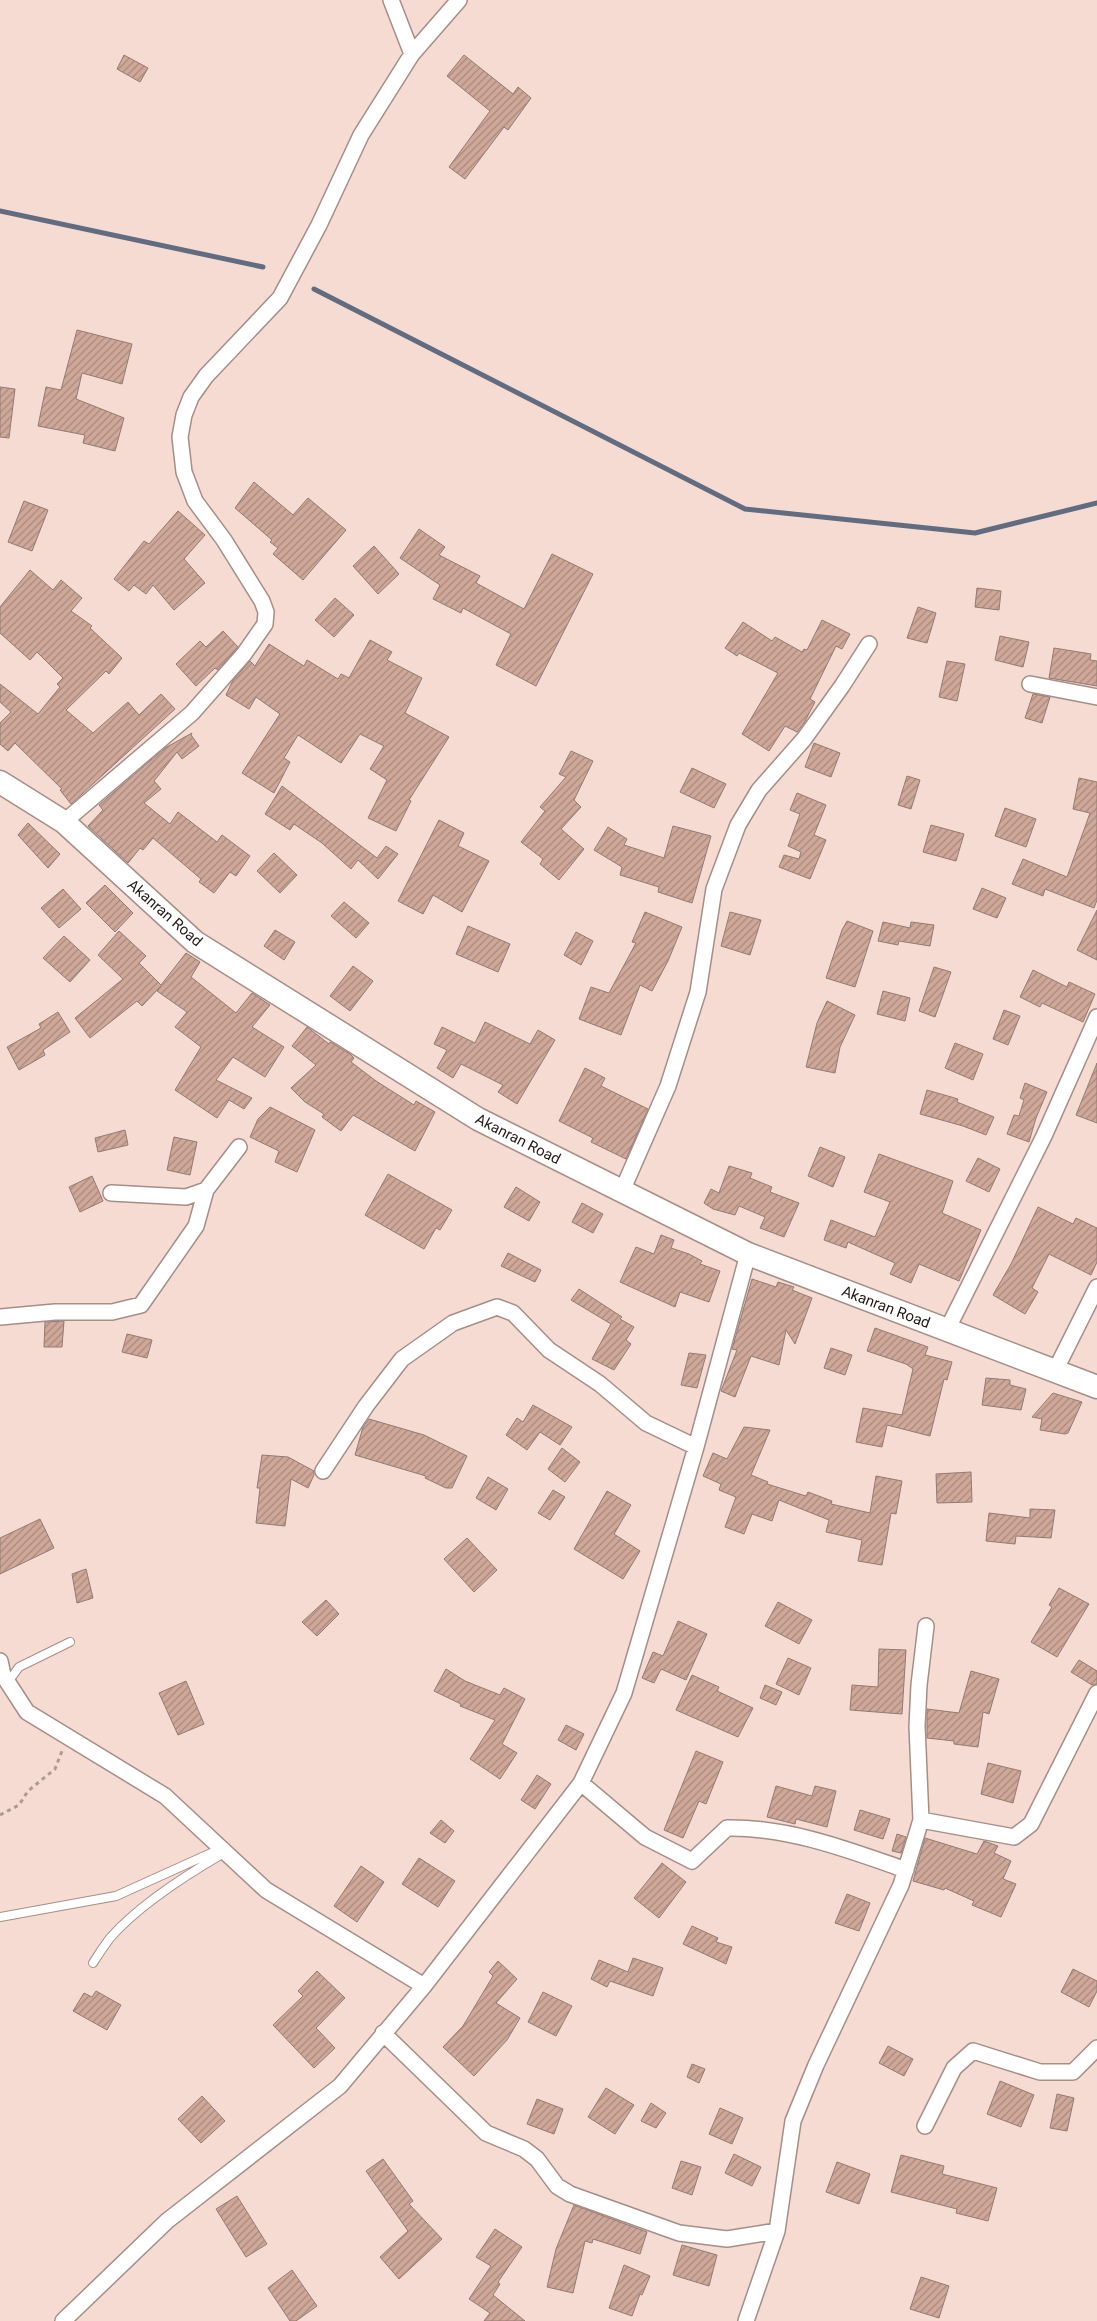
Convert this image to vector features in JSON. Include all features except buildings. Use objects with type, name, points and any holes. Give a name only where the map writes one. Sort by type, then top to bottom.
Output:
[{"type":"main road","name":"Akanran Road","points":[[0,782],[64,822],[195,942],[478,1119],[748,1254],[1097,1387]]},
{"type":"street","points":[[391,0],[412,54]]},
{"type":"street","points":[[64,822],[192,713],[244,654],[265,624],[266,612],[262,601],[192,494],[184,472],[180,437],[184,415],[191,397],[206,376],[280,298],[319,224],[361,135],[412,54],[459,0]]},
{"type":"street","points":[[622,1191],[668,1086],[698,992],[714,890],[738,825],[759,790],[804,739],[870,644]]},
{"type":"street","points":[[1030,684],[1097,697]]},
{"type":"street","points":[[947,1330],[1093,1038],[1097,1018]]},
{"type":"street","points":[[0,1316],[54,1312],[112,1312],[140,1305],[196,1226],[206,1190],[239,1147]]},
{"type":"street","points":[[111,1193],[186,1197],[206,1190]]},
{"type":"street","points":[[63,2321],[167,2221],[340,2086],[424,1986],[581,1783],[624,1693],[696,1446],[748,1254]]},
{"type":"street","points":[[1054,1371],[1097,1287]]},
{"type":"street","points":[[323,1471],[366,1406],[402,1359],[453,1322],[496,1307],[513,1313],[549,1350],[600,1384],[646,1423],[696,1446]]},
{"type":"street","points":[[746,2321],[777,2231],[793,2121],[816,2064],[872,1949],[906,1870],[921,1820],[917,1726],[919,1685],[926,1626]]},
{"type":"street","points":[[0,1661],[8,1682],[27,1712],[165,1796],[266,1890],[424,1986]]},
{"type":"street","points":[[921,1820],[1014,1837],[1031,1824],[1097,1693]]},
{"type":"street","points":[[581,1783],[645,1837],[692,1861],[727,1828],[748,1828],[834,1844],[906,1870]]},
{"type":"street","points":[[383,2034],[486,2133],[524,2149],[537,2159],[557,2186],[570,2194],[679,2233],[727,2238],[777,2231]]},
{"type":"street","points":[[925,2126],[954,2068],[973,2052],[1040,2072],[1073,2072],[1097,2048]]},
{"type":"lane","points":[[8,1682],[19,1667],[70,1642]]},
{"type":"lane","points":[[0,1917],[116,1896],[222,1851]]},
{"type":"lane","points":[[92,1963],[110,1938],[158,1897],[222,1851]]},
{"type":"path","points":[[0,1815],[19,1805],[28,1792],[55,1769],[66,1736]]},
{"type":"waterway","points":[[0,211],[263,267]]},
{"type":"waterway","points":[[314,289],[745,509],[975,533],[1097,503]]}]
